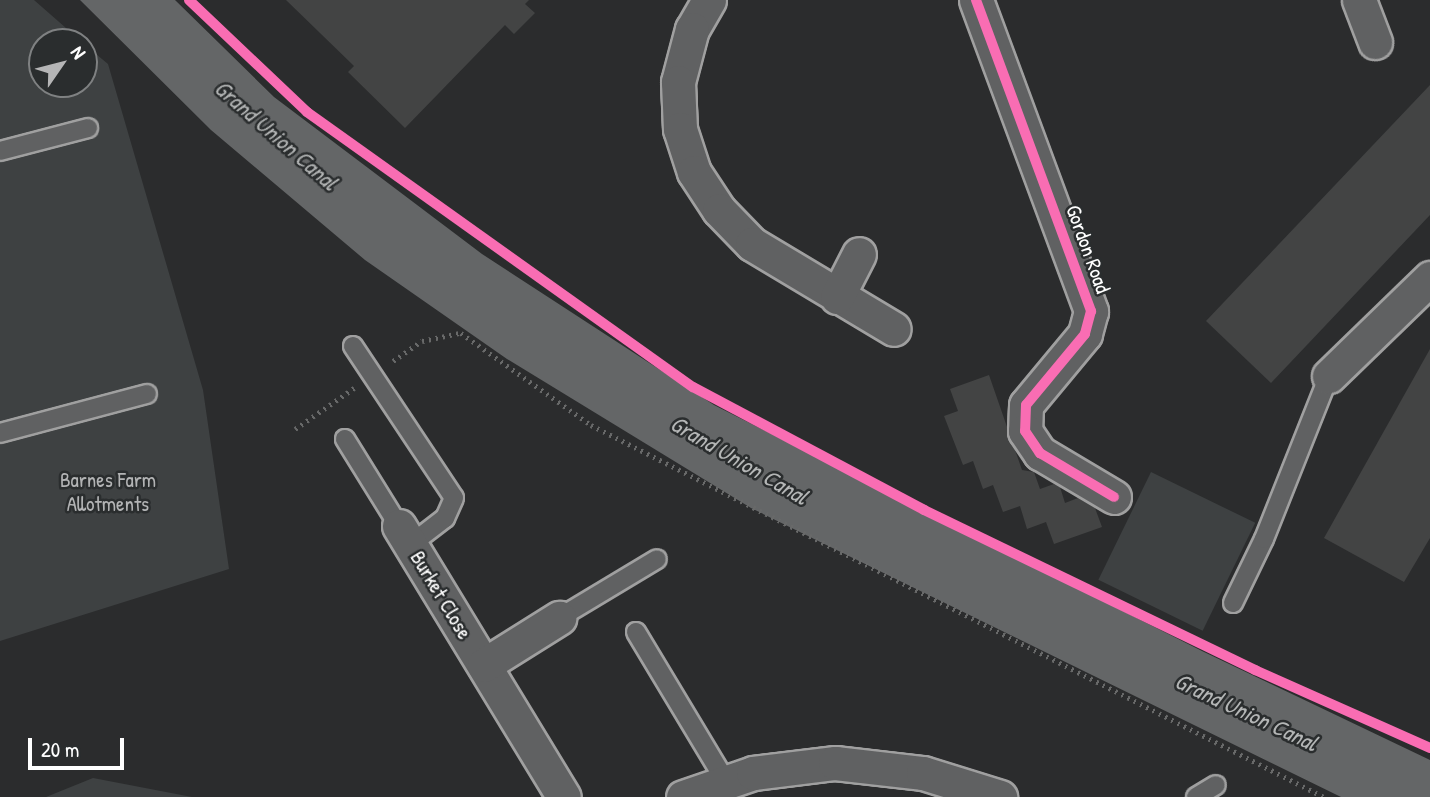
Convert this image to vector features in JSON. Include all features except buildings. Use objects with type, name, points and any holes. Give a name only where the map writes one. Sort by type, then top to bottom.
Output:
[{"type":"street","points":[[709,0],[692,29],[678,82],[680,129],[694,172],[719,210],[752,244],[894,329]]},
{"type":"street","name":"Gordon Road","points":[[976,0],[1091,311],[1084,334],[1026,405],[1025,431],[1040,453],[1114,497]]},
{"type":"street","points":[[1359,0],[1375,42]]},
{"type":"street","points":[[837,297],[859,254]]},
{"type":"street","points":[[1329,376],[1430,278]]},
{"type":"street","name":"Burket Close","points":[[405,535],[564,797]]},
{"type":"street","points":[[484,665],[559,618]]},
{"type":"street","points":[[683,797],[753,773],[835,763],[923,773],[1000,797]]},
{"type":"lane","points":[[0,151],[88,128]]},
{"type":"lane","points":[[345,439],[405,535],[445,518],[454,498],[353,346]]},
{"type":"lane","points":[[1233,603],[1264,539],[1329,376]]},
{"type":"lane","points":[[0,433],[147,394]]},
{"type":"lane","points":[[559,618],[657,559]]},
{"type":"lane","points":[[636,632],[726,782]]},
{"type":"lane","points":[[1196,797],[1216,785]]},
{"type":"path","points":[[189,0],[307,112],[693,387],[924,510],[1430,748]]},
{"type":"path","points":[[295,429],[422,341],[461,333],[591,425],[1324,797]]},
{"type":"green space","name":"Barnes Farm Allotments","points":[[0,0],[34,0],[66,28],[28,28],[28,98],[98,98],[98,56],[108,64],[203,390],[229,569],[0,641]]},
{"type":"green space","points":[[1151,472],[1255,523],[1203,631],[1098,580]]},
{"type":"green space","points":[[93,778],[192,797],[46,797]]},
{"type":"water","name":"Grand Union Canal","points":[[80,0],[175,0],[274,97],[482,254],[714,405],[1202,651],[1430,760],[1430,797],[1341,797],[751,508],[507,359],[365,260],[211,130]]},
{"type":"cycle path","points":[[189,0],[307,112],[693,387],[924,510],[1255,670],[1430,748]]},
{"type":"cycle path","points":[[976,0],[1091,311],[1085,334],[1026,405],[1025,431],[1040,453],[1114,497]]}]
